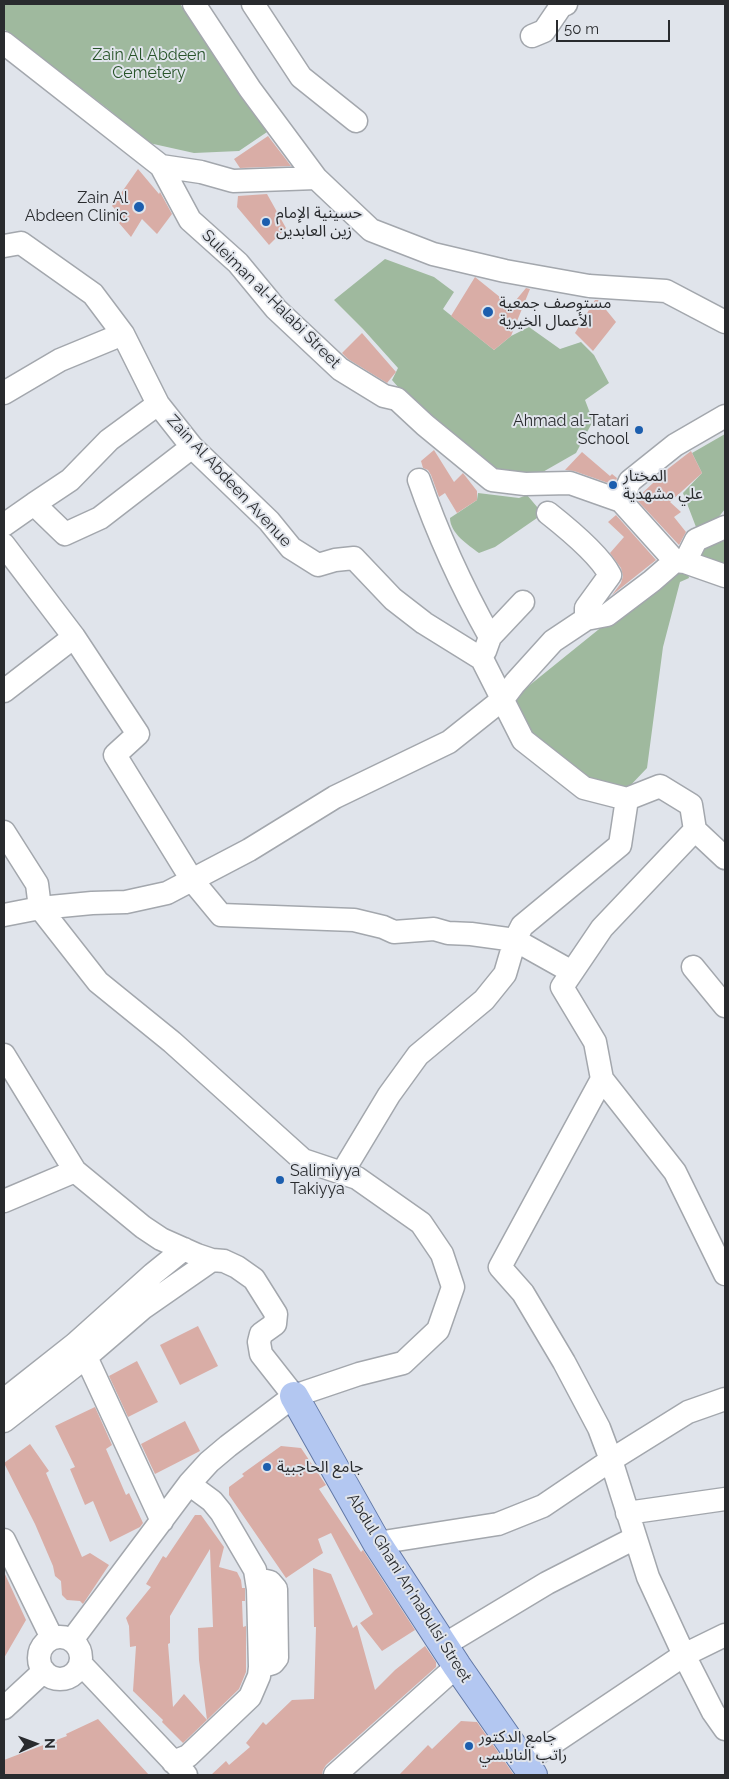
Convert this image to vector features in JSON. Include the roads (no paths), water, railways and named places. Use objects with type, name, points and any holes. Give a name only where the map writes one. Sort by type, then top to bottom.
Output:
[{"type":"main road","name":"Abdul Ghani An'nabulsi Street","points":[[294,1396],[376,1543],[528,1769]]},
{"type":"street","points":[[194,4],[250,89],[316,178],[371,230],[433,254],[505,271],[590,286],[666,291],[725,322]]},
{"type":"street","points":[[253,4],[301,78],[356,121]]},
{"type":"street","points":[[532,36],[544,31],[561,6],[566,4]]},
{"type":"street","name":"Suleiman al-Halabi Street","points":[[4,43],[161,166],[190,220],[238,263],[276,309],[340,369],[384,396],[397,399],[424,425],[492,480],[524,484],[570,483],[621,501],[680,562],[725,576]]},
{"type":"street","points":[[161,166],[201,172],[233,182],[316,178]]},
{"type":"street","name":"Zain Al Abdeen Avenue","points":[[4,246],[21,243],[93,294],[123,334],[158,404],[192,447],[269,521],[291,548],[318,565],[335,560],[354,558],[392,599],[424,622],[482,658]]},
{"type":"street","points":[[4,393],[60,360],[123,334]]},
{"type":"street","points":[[4,525],[70,480],[109,440],[158,404]]},
{"type":"street","points":[[621,501],[630,480],[675,445],[725,416]]},
{"type":"street","points":[[34,504],[65,534],[100,518],[192,447]]},
{"type":"street","points":[[419,480],[432,518],[461,584],[490,637]]},
{"type":"street","points":[[548,512],[587,534],[610,576],[586,608],[586,619]]},
{"type":"street","points":[[4,915],[40,908],[126,902],[167,893],[249,850],[335,797],[449,742],[503,699],[553,641],[586,619],[607,615],[680,562],[696,540],[725,527]]},
{"type":"street","points":[[4,546],[74,637],[138,734],[115,755],[192,880],[221,915],[354,920],[394,932],[434,929],[448,933],[515,940],[572,972]]},
{"type":"street","points":[[523,602],[490,637],[482,658],[523,740],[584,788],[627,799],[660,786],[691,805],[695,830],[725,858]]},
{"type":"street","points":[[4,691],[74,637]]},
{"type":"street","points":[[342,1173],[389,1095],[418,1055],[484,1000],[505,974],[515,940],[522,926],[620,845],[627,799]]},
{"type":"street","points":[[695,830],[602,928],[562,987],[595,1042],[602,1079],[675,1172],[725,1274]]},
{"type":"street","points":[[4,832],[37,884],[40,908],[98,982],[172,1042],[303,1160],[358,1178],[421,1223],[442,1254],[453,1287],[438,1330],[403,1362],[359,1374],[294,1396],[209,1462],[188,1484],[162,1520],[62,1639],[46,1642],[41,1649],[39,1656],[40,1664],[44,1671],[50,1676],[57,1678],[72,1676],[80,1664],[80,1650],[62,1639],[4,1540]]},
{"type":"street","points":[[693,967],[725,1006]]},
{"type":"street","points":[[4,1055],[75,1170],[143,1227],[161,1239],[212,1260],[224,1261],[237,1267],[254,1279],[276,1314],[274,1324],[261,1334],[259,1342],[262,1354],[294,1396]]},
{"type":"street","points":[[602,1079],[500,1267],[523,1293],[564,1362],[599,1428],[648,1577],[684,1655],[713,1712],[725,1729]]},
{"type":"street","points":[[4,1201],[75,1170]]},
{"type":"street","points":[[4,1421],[86,1357],[147,1293],[184,1249]]},
{"type":"street","points":[[4,1400],[75,1344],[147,1293],[212,1260]]},
{"type":"street","points":[[86,1357],[162,1520]]},
{"type":"street","points":[[376,1543],[498,1524],[542,1506],[688,1412],[725,1399]]},
{"type":"street","points":[[80,1664],[179,1769],[188,1756],[250,1697],[259,1676],[260,1667],[258,1579],[249,1559],[221,1512],[212,1501],[188,1484]]},
{"type":"street","points":[[627,1513],[725,1500]]},
{"type":"street","points":[[335,1775],[451,1656],[547,1583],[635,1538]]},
{"type":"street","points":[[528,1769],[684,1655],[725,1635]]},
{"type":"street","points":[[4,1708],[44,1671]]},
{"type":"place","name":"Zain Al Abdeen Clinic","points":[[139,207]]},
{"type":"place","name":"حسينية الإمام زين العابدين","points":[[266,222]]},
{"type":"place","name":"مستوصف جمعية الأعمال الخيرية","points":[[488,312]]},
{"type":"place","name":"Ahmad al-Tatari School","points":[[639,430]]},
{"type":"place","name":"المختار علي مشهدية","points":[[613,485]]},
{"type":"place","name":"Salimiyya Takiyya","points":[[280,1180]]},
{"type":"place","name":"جامع الحاجبية","points":[[267,1467]]},
{"type":"place","name":"جامع الدكتور راتب النابلسي","points":[[469,1746]]},
{"type":"park label","name":"Zain Al Abdeen Cemetery","points":[[149,64]]}]
